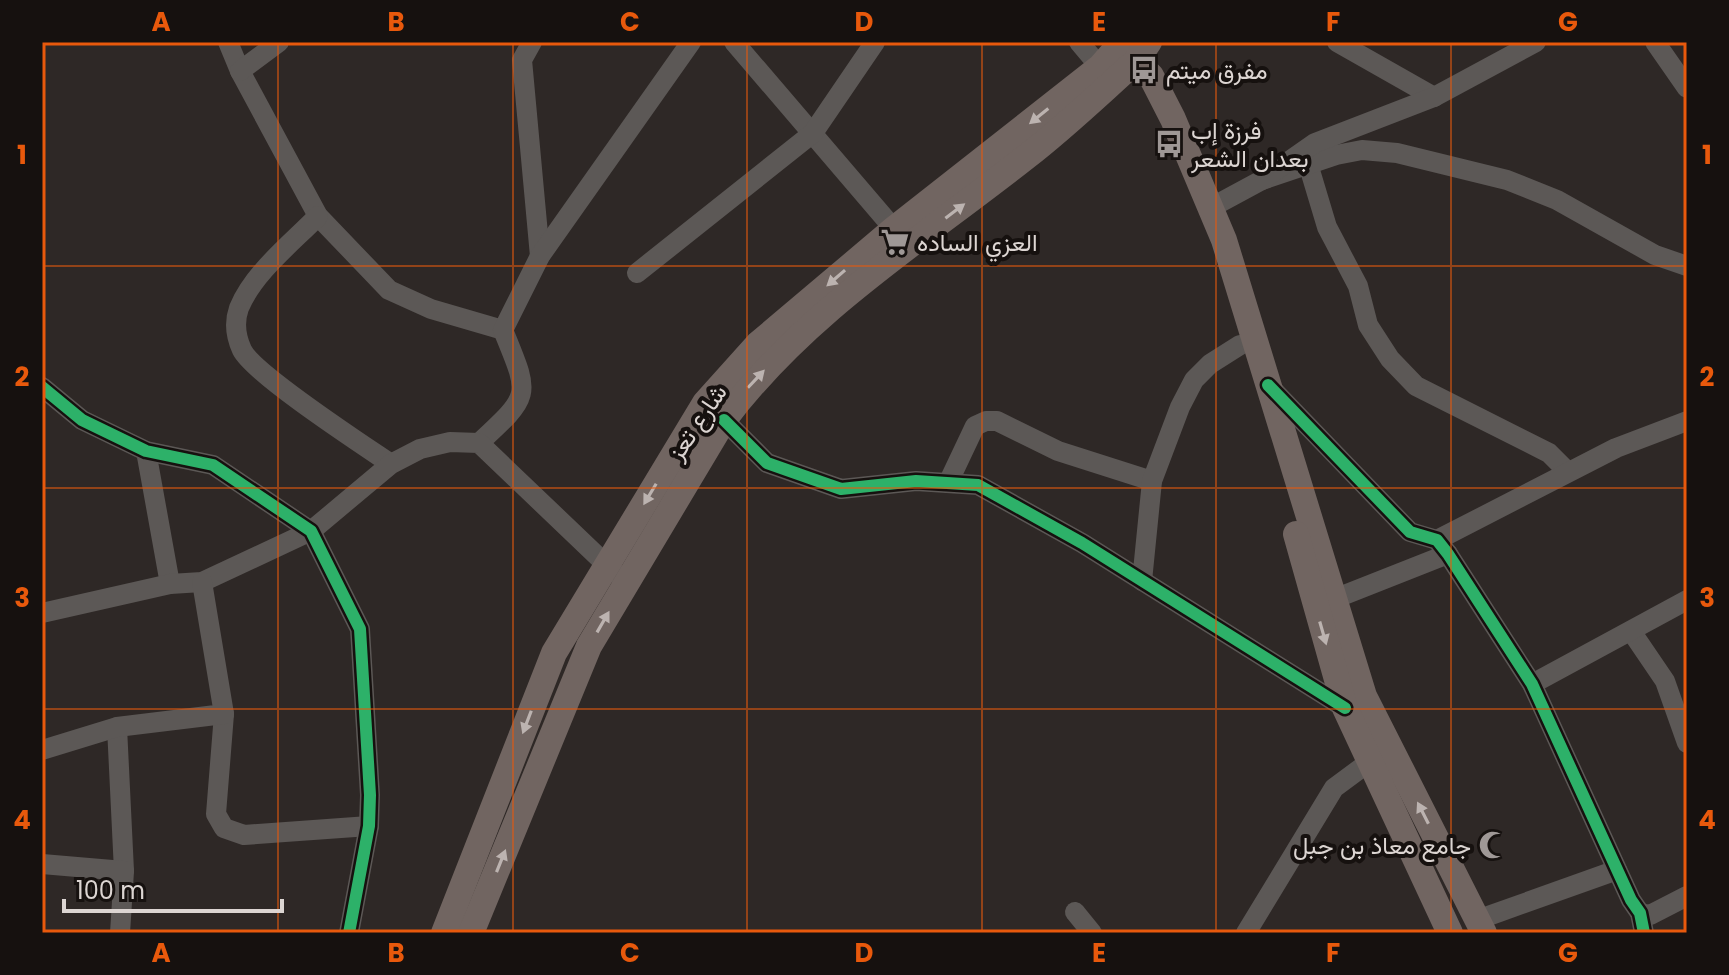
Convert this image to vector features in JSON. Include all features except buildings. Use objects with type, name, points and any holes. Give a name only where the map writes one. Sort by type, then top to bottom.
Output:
[{"type":"main road","name":"شارع تعز","points":[[471,933],[616,574],[705,403],[758,344],[894,229],[1100,67],[1136,48]]},
{"type":"main road","name":"شارع تعز","points":[[444,933],[554,653],[616,574],[724,420],[784,350],[901,252],[1029,155],[1136,48]]},
{"type":"main road","points":[[1136,48],[1173,119],[1212,207],[1380,754],[1450,933]]},
{"type":"main road","points":[[1212,207],[1210,247],[1345,708],[1380,754],[1480,926]]},
{"type":"street","points":[[228,42],[240,71],[318,216],[389,290],[431,309],[503,330]]},
{"type":"street","points":[[240,71],[279,42]]},
{"type":"street","points":[[532,42],[522,60],[540,256]]},
{"type":"street","points":[[479,443],[517,408],[523,393],[522,376],[503,330],[540,256],[691,42]]},
{"type":"street","points":[[734,42],[894,229]]},
{"type":"street","points":[[637,273],[813,133],[875,42]]},
{"type":"street","points":[[1079,42],[1100,67]]},
{"type":"street","points":[[1337,42],[1434,97]]},
{"type":"street","points":[[1212,207],[1262,180],[1315,143],[1434,97],[1536,42]]},
{"type":"street","points":[[1655,42],[1687,88]]},
{"type":"street","points":[[1262,180],[1309,167],[1336,155],[1362,150],[1397,153],[1507,180],[1557,200],[1655,255],[1687,266]]},
{"type":"street","points":[[1309,167],[1327,227],[1358,286],[1368,325],[1390,359],[1416,386],[1549,453],[1568,472]]},
{"type":"street","points":[[318,216],[265,270],[239,308],[235,329],[243,353],[292,395],[391,464]]},
{"type":"street","points":[[1142,581],[1152,481],[1180,407],[1194,380],[1210,364],[1240,345]]},
{"type":"street","points":[[1268,385],[1410,532],[1443,547],[1532,684],[1642,923],[1650,915],[1687,896]]},
{"type":"street","points":[[42,387],[82,420],[146,451],[213,465],[311,531],[360,629],[370,795],[369,826],[349,933]]},
{"type":"street","points":[[724,420],[767,463],[841,489],[916,481],[978,485],[1142,581],[1345,708]]},
{"type":"street","points":[[948,483],[975,426],[986,421],[997,421],[1058,451],[1152,481]]},
{"type":"street","points":[[1334,599],[1443,547],[1568,472],[1687,421]]},
{"type":"street","points":[[42,613],[170,584],[202,582],[311,531],[391,464],[420,449],[450,442],[479,443],[616,574]]},
{"type":"street","points":[[146,451],[170,584]]},
{"type":"street","points":[[202,582],[224,714],[216,814],[224,828],[244,835],[369,826]]},
{"type":"street","points":[[1532,684],[1687,600]]},
{"type":"street","points":[[1631,631],[1665,681],[1687,743]]},
{"type":"street","points":[[42,750],[117,727],[224,714]]},
{"type":"street","points":[[117,727],[124,871],[120,933]]},
{"type":"street","points":[[1246,933],[1334,788],[1380,754]]},
{"type":"street","points":[[42,864],[124,871]]},
{"type":"street","points":[[1480,926],[1617,870]]},
{"type":"street","points":[[1075,912],[1092,933]]},
{"type":"cycle path","points":[[1268,385],[1410,532],[1437,540],[1448,554],[1532,684],[1631,900],[1640,913],[1644,933]]},
{"type":"cycle path","points":[[42,387],[82,420],[146,451],[213,465],[311,531],[360,629],[370,795],[369,826],[349,933]]},
{"type":"cycle path","points":[[724,420],[767,463],[841,489],[916,481],[978,485],[1082,543],[1345,708]]},
{"type":"place","name":"مفرق ميتم","points":[[1144,70]]},
{"type":"place","name":"فرزة إب بعدان الشعر","points":[[1169,144]]},
{"type":"place","name":"العزي الساده","points":[[895,242]]},
{"type":"place","name":"جامع معاذ بن جبل","points":[[1493,845]]}]
